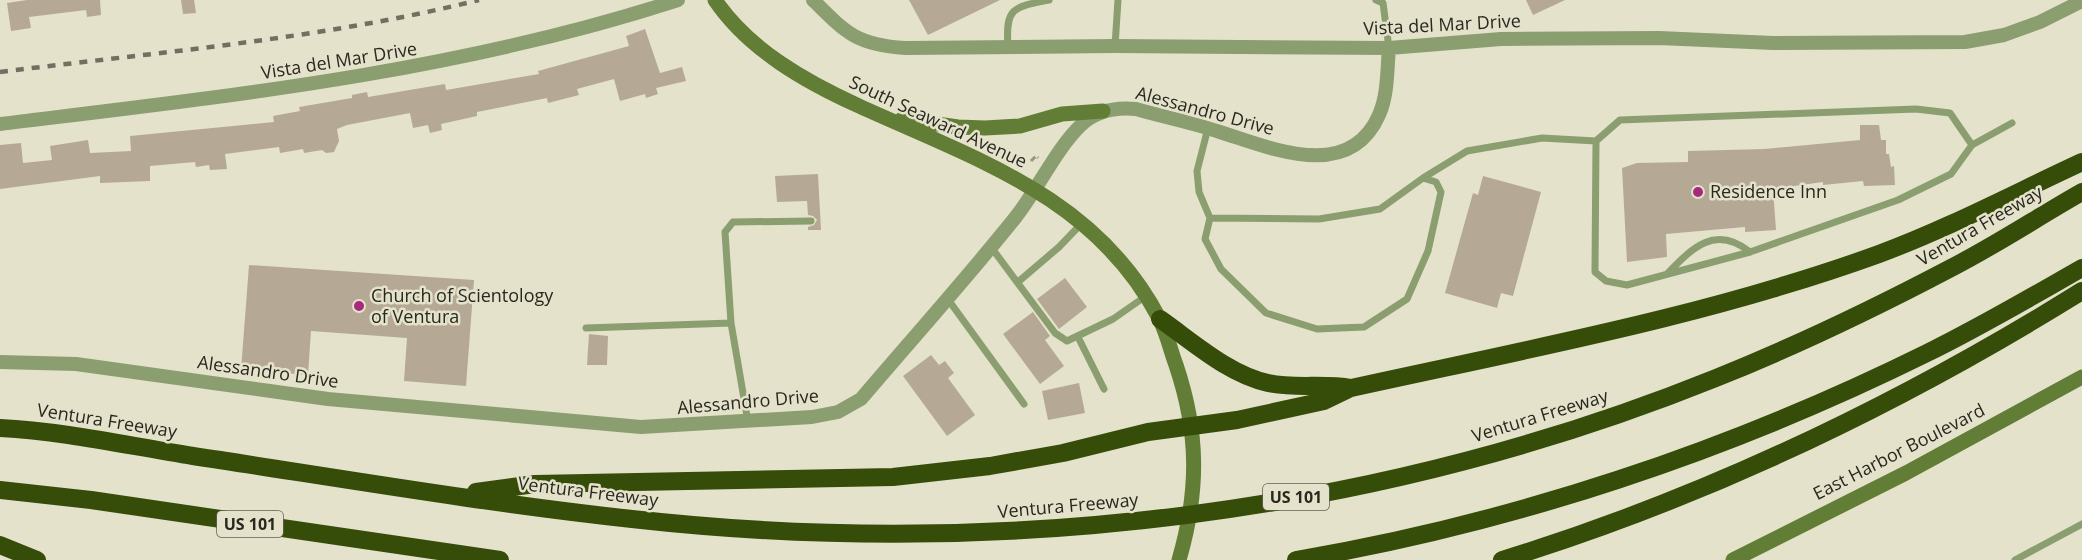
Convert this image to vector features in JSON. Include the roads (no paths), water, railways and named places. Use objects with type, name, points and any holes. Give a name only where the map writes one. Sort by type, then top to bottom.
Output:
[{"type":"highway","points":[[452,495],[535,484],[893,477],[990,466],[1063,453],[1148,432],[1237,420],[1324,401],[1351,388],[1658,320],[1761,292],[1910,242],[2082,162]]},
{"type":"highway","name":"Ventura Freeway","points":[[0,428],[452,495],[716,528],[802,534],[926,535],[1039,531],[1146,521],[1296,497],[1446,466],[1532,442],[1717,378],[1831,327],[1953,267],[2082,192]]},
{"type":"highway","points":[[1296,560],[1368,548],[1525,508],[1608,483],[1711,445],[1782,418],[1927,353],[2082,268]]},
{"type":"highway","points":[[1502,560],[1617,522],[1756,466],[1912,391],[2000,342],[2082,291]]},
{"type":"highway","points":[[1160,319],[1236,371],[1267,382],[1301,387],[1330,384],[1351,388]]},
{"type":"highway","name":"US 101","points":[[0,490],[91,500],[500,560]]},
{"type":"highway","points":[[0,545],[37,560]]},
{"type":"main road","name":"South Seaward Avenue","points":[[715,0],[752,40],[784,66],[820,88],[980,159],[1036,190],[1082,222],[1120,260],[1160,319],[1183,385],[1192,425],[1195,465],[1190,515],[1179,560]]},
{"type":"main road","points":[[879,115],[958,127],[985,128],[1020,126],[1062,114],[1104,111]]},
{"type":"main road","name":"East Harbor Boulevard","points":[[1733,560],[1906,473],[2082,377]]},
{"type":"street","name":"Vista del Mar Drive","points":[[813,0],[848,33],[875,46],[905,48],[1008,46],[1389,48],[1501,39],[1659,38],[1773,43],[1965,42],[2004,34],[2040,22],[2082,1]]},
{"type":"street","name":"Vista del Mar Drive","points":[[0,124],[365,77],[473,55],[671,2]]},
{"type":"street","name":"Alessandro Drive","points":[[0,362],[76,364],[328,399],[641,427],[748,422],[812,417],[838,412],[861,399],[991,247],[1036,190],[1070,137],[1082,124],[1104,111],[1136,109],[1208,128],[1297,156],[1325,155],[1351,147],[1372,129],[1383,103],[1389,48]]},
{"type":"lane","points":[[1008,46],[1007,26],[1012,11],[1019,6],[1049,0]]},
{"type":"lane","points":[[1115,46],[1118,0]]},
{"type":"lane","points":[[1376,0],[1383,3],[1389,48]]},
{"type":"lane","points":[[1210,218],[1319,219],[1380,209],[1423,178],[1467,151],[1542,138],[1596,141],[1620,120],[1916,109],[1950,113],[1972,145]]},
{"type":"lane","points":[[1596,141],[1595,272],[1606,281],[1627,285],[1750,252],[1898,200],[1951,174],[1972,145],[2012,123]]},
{"type":"lane","points":[[1208,128],[1197,171],[1199,192],[1210,218],[1205,239],[1221,269],[1266,313],[1317,329],[1364,327],[1407,299],[1428,251],[1441,192],[1436,182],[1423,178]]},
{"type":"lane","points":[[748,422],[731,323],[725,232],[727,225],[733,222],[811,221]]},
{"type":"lane","points":[[1018,282],[1059,247],[1082,222]]},
{"type":"lane","points":[[1667,274],[1688,252],[1715,239],[1737,242],[1750,252]]},
{"type":"lane","points":[[991,247],[1055,333],[1067,341],[1113,319],[1146,296]]},
{"type":"lane","points":[[947,298],[1024,404]]},
{"type":"lane","points":[[586,328],[731,323]]},
{"type":"lane","points":[[1078,337],[1104,389]]},
{"type":"lane","points":[[2015,560],[2082,524]]},
{"type":"railway","points":[[0,72],[300,35],[479,0]]},
{"type":"place","name":"Residence Inn","points":[[1698,192]]},
{"type":"place","name":"Church of Scientology of Ventura","points":[[359,306]]}]
